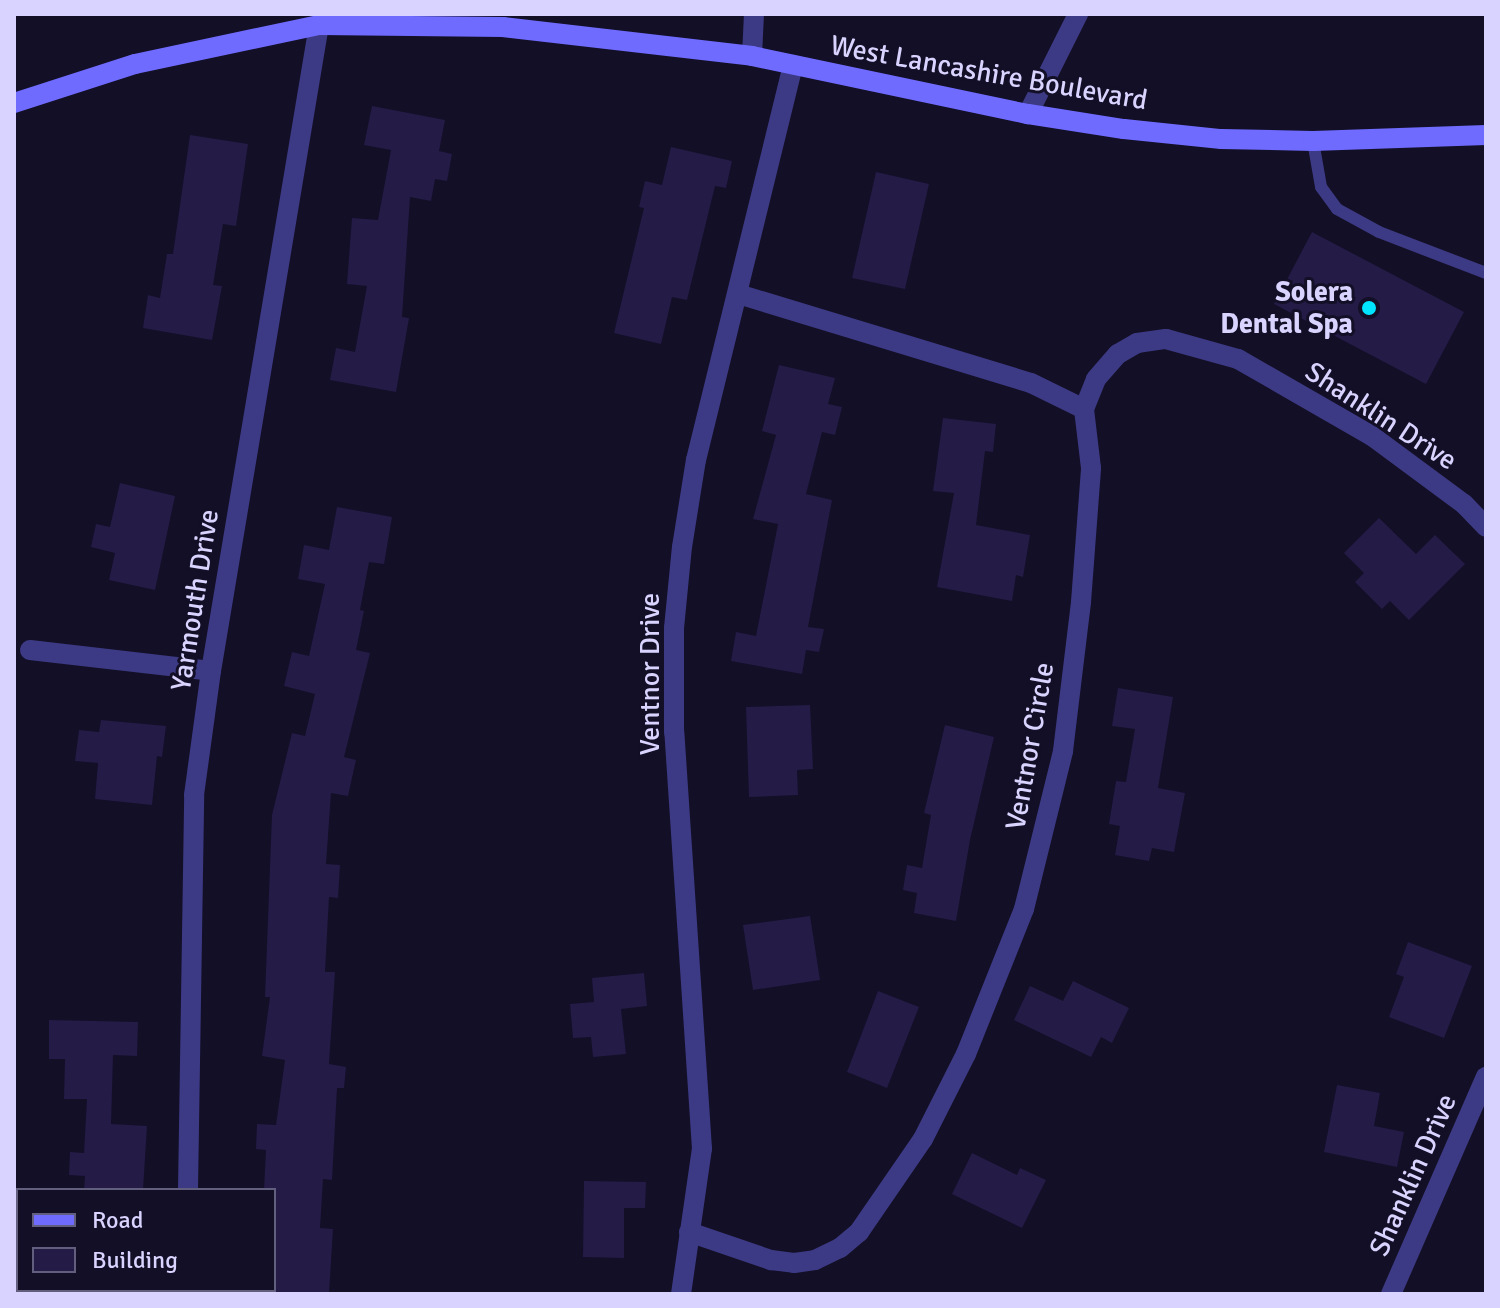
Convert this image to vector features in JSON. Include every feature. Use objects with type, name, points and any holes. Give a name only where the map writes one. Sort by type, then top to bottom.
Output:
[{"type":"main road","name":"West Lancashire Boulevard","points":[[14,103],[135,64],[319,25],[503,27],[752,56],[1028,114],[1124,129],[1221,139],[1313,141],[1486,135]]},
{"type":"street","points":[[752,56],[754,14]]},
{"type":"street","points":[[1028,114],[1078,14]]},
{"type":"street","name":"Yarmouth Drive","points":[[188,1188],[194,795],[211,671],[319,25]]},
{"type":"street","name":"Ventnor Drive","points":[[681,1294],[702,1149],[674,732],[674,628],[682,547],[696,460],[793,65]]},
{"type":"street","points":[[738,294],[1031,383],[1084,409]]},
{"type":"street","name":"Shanklin Drive","points":[[1084,409],[1096,379],[1118,354],[1137,343],[1166,339],[1203,347],[1238,359],[1372,436],[1464,504],[1486,527]]},
{"type":"street","name":"Ventnor Circle","points":[[689,1232],[771,1260],[794,1263],[815,1260],[840,1248],[859,1232],[923,1139],[966,1054],[1024,909],[1063,751],[1081,602],[1091,468],[1084,409]]},
{"type":"street","points":[[30,650],[211,671]]},
{"type":"street","name":"Shanklin Drive","points":[[1391,1294],[1486,1077]]},
{"type":"lane","points":[[1313,141],[1321,187],[1337,209],[1379,232],[1486,273]]},
{"type":"building","points":[[372,106],[445,120],[439,151],[452,154],[447,181],[435,179],[431,201],[410,197],[402,317],[409,318],[396,392],[330,380],[336,348],[355,352],[367,286],[347,284],[352,218],[378,220],[391,150],[364,145]]},
{"type":"building","points":[[190,135],[248,144],[236,226],[223,224],[213,285],[222,286],[212,340],[143,328],[148,295],[160,298],[167,254],[173,254]]},
{"type":"building","points":[[671,147],[732,161],[726,188],[715,186],[687,300],[672,297],[661,344],[614,333],[644,208],[639,207],[645,181],[662,185]]},
{"type":"building","points":[[876,172],[929,184],[905,289],[852,278]]},
{"type":"building","name":"Solera Dental Spa","points":[[1312,232],[1464,312],[1426,384],[1274,304]]},
{"type":"building","points":[[779,365],[835,378],[828,404],[842,407],[835,435],[822,432],[806,494],[832,500],[808,627],[824,629],[819,652],[806,650],[802,674],[731,661],[736,632],[756,636],[778,524],[753,519],[776,435],[762,431]]},
{"type":"building","points":[[943,418],[996,424],[993,452],[985,451],[976,525],[1030,535],[1023,577],[1016,575],[1012,601],[937,587],[954,493],[933,491]]},
{"type":"building","points":[[120,483],[175,496],[155,590],[109,580],[115,553],[91,547],[96,524],[110,527]]},
{"type":"building","points":[[337,507],[392,517],[384,564],[369,562],[360,610],[364,611],[356,650],[370,653],[344,757],[356,760],[348,796],[331,793],[326,864],[340,865],[338,898],[329,897],[325,972],[335,972],[329,1064],[346,1067],[344,1088],[337,1088],[332,1180],[323,1179],[320,1228],[333,1229],[329,1294],[274,1294],[276,1188],[264,1188],[266,1150],[256,1149],[257,1124],[276,1125],[285,1060],[262,1056],[270,997],[265,997],[272,815],[292,733],[305,736],[315,694],[284,686],[292,652],[309,656],[325,584],[298,579],[304,545],[329,550]]},
{"type":"building","points":[[1379,518],[1416,554],[1435,535],[1465,564],[1409,620],[1390,601],[1382,609],[1355,582],[1364,573],[1344,553]]},
{"type":"building","points":[[1118,688],[1173,697],[1158,788],[1185,793],[1174,852],[1152,848],[1149,861],[1115,855],[1120,826],[1109,824],[1116,781],[1126,782],[1135,729],[1112,726]]},
{"type":"building","points":[[810,705],[813,769],[797,770],[798,795],[749,797],[746,707]]},
{"type":"building","points":[[101,720],[166,726],[162,757],[157,756],[152,805],[95,799],[98,763],[75,761],[79,730],[99,732]]},
{"type":"building","points":[[945,725],[994,737],[970,840],[956,921],[914,913],[917,893],[903,890],[907,865],[922,868],[931,815],[924,813]]},
{"type":"building","points":[[810,916],[820,980],[753,990],[743,925]]},
{"type":"building","points":[[1408,942],[1472,966],[1444,1038],[1389,1017],[1404,977],[1396,974]]},
{"type":"building","points":[[644,973],[647,1006],[621,1009],[626,1054],[593,1057],[591,1037],[573,1038],[570,1004],[594,1002],[592,978]]},
{"type":"building","points":[[1073,981],[1129,1008],[1112,1043],[1101,1037],[1091,1057],[1014,1020],[1030,986],[1063,1001]]},
{"type":"building","points":[[878,991],[919,1007],[887,1088],[847,1072]]},
{"type":"building","points":[[49,1020],[138,1022],[137,1056],[113,1055],[111,1124],[147,1126],[143,1188],[84,1188],[85,1176],[69,1175],[70,1152],[84,1153],[87,1099],[64,1099],[65,1059],[49,1059]]},
{"type":"building","points":[[1337,1085],[1380,1093],[1374,1126],[1404,1132],[1397,1167],[1324,1152]]},
{"type":"building","points":[[972,1153],[1017,1175],[1020,1168],[1046,1180],[1022,1228],[952,1194]]},
{"type":"building","points":[[584,1181],[646,1182],[645,1208],[624,1208],[624,1258],[583,1257]]},
{"type":"place","name":"Solera Dental Spa","points":[[1369,308]]}]
